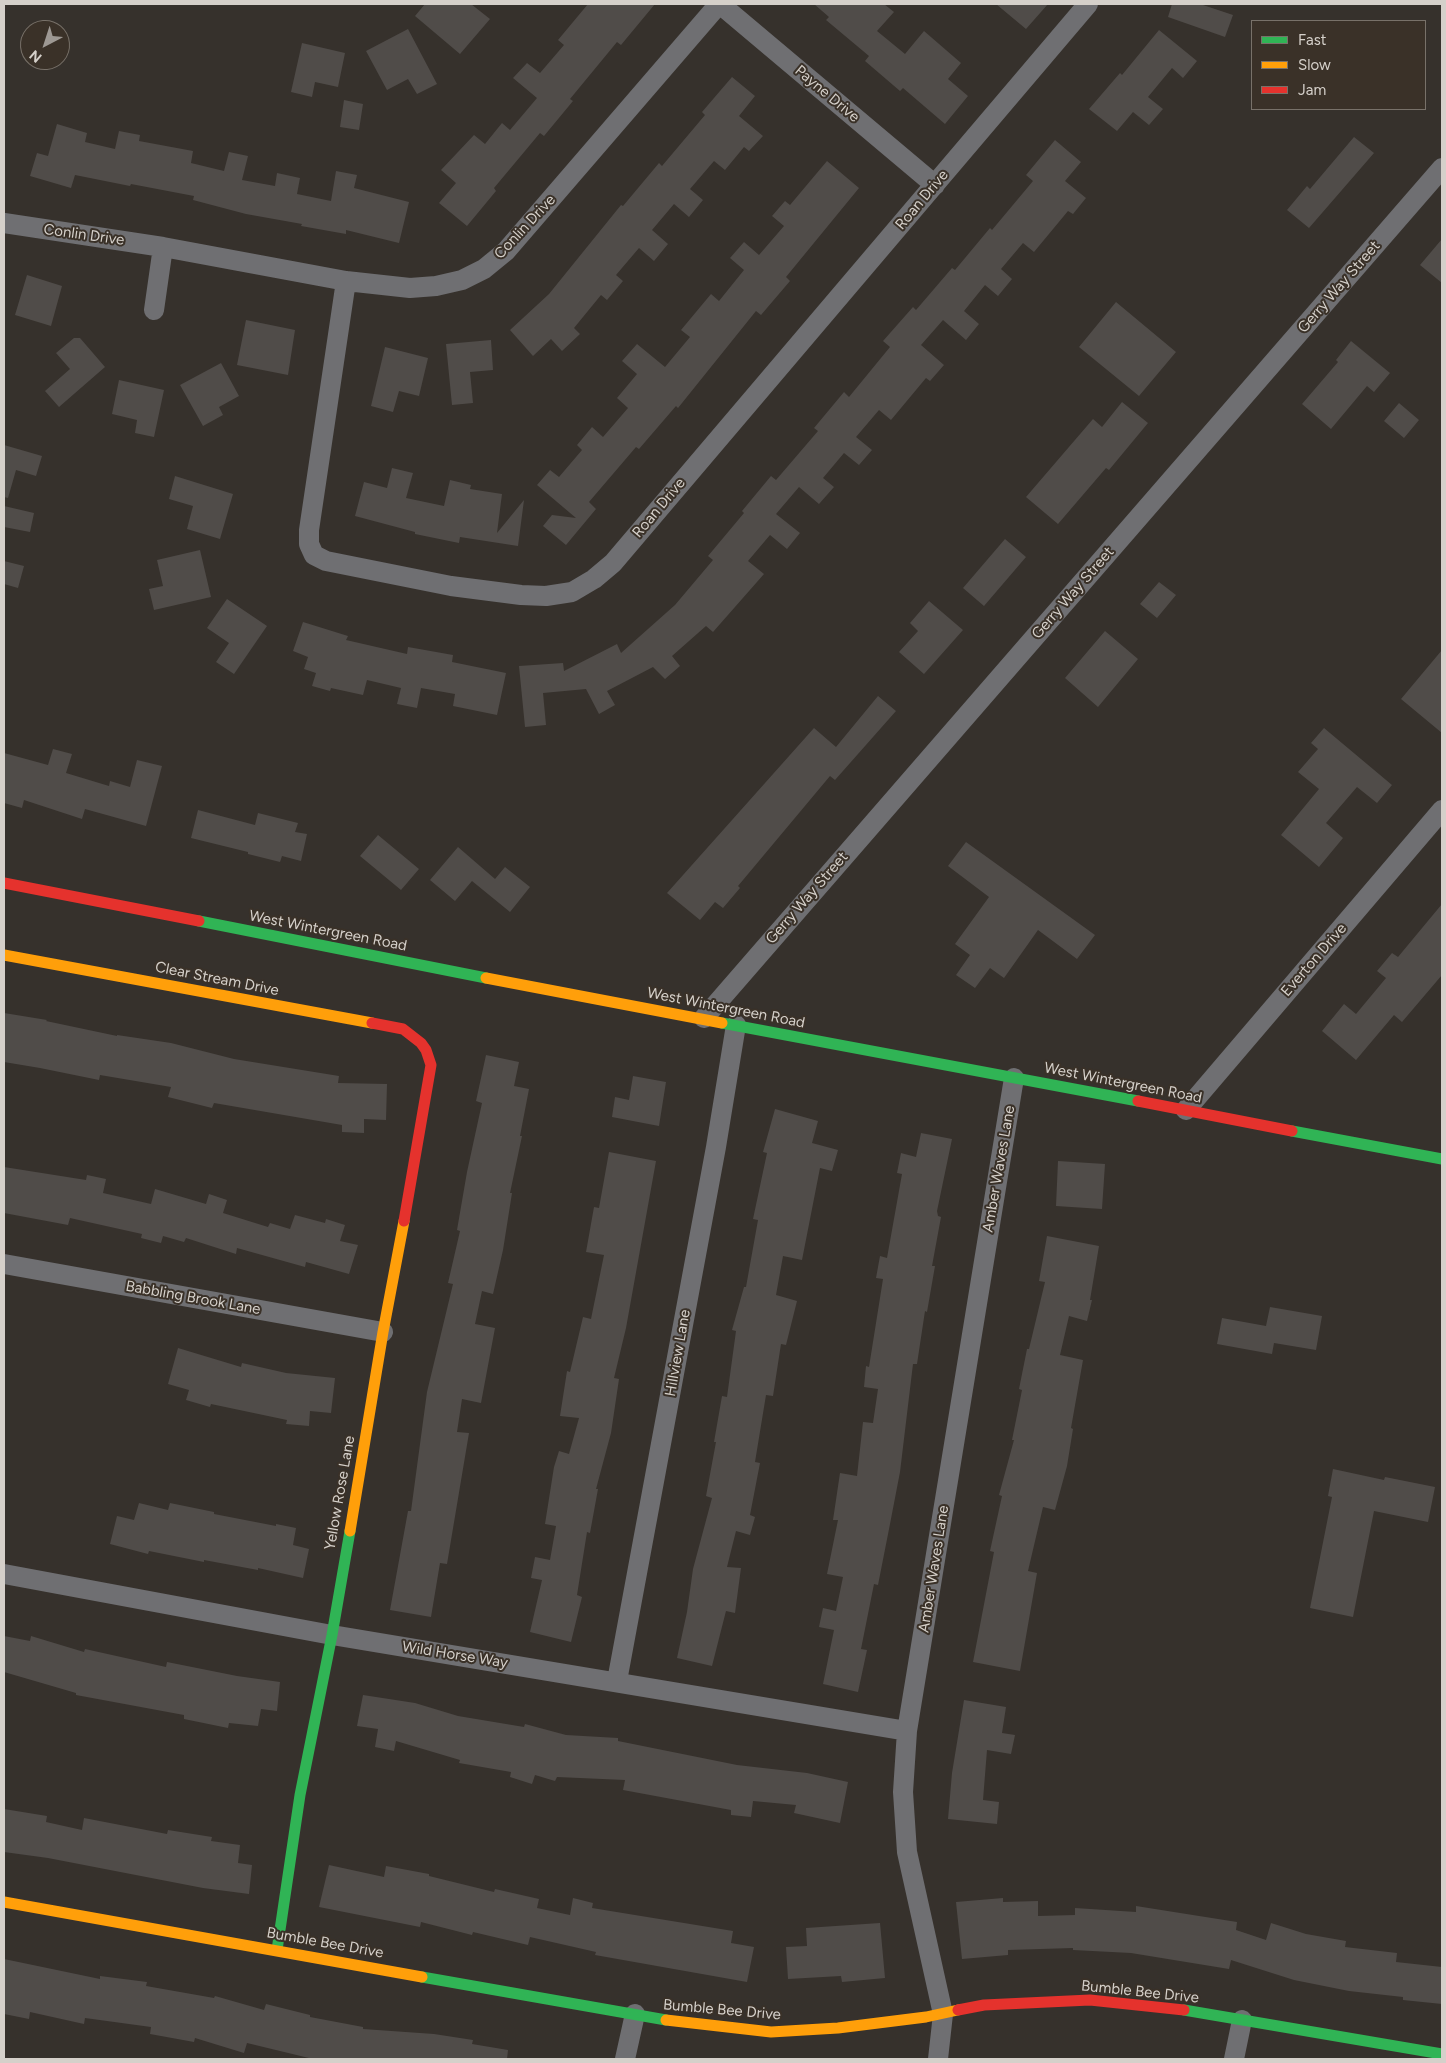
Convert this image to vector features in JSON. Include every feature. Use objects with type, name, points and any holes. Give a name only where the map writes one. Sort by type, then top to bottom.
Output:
[{"type":"street","name":"Payne Drive","points":[[720,4],[934,185]]},
{"type":"street","name":"Conlin Drive","points":[[4,223],[163,247],[346,281],[410,288],[436,286],[462,280],[484,269],[506,251],[720,4]]},
{"type":"street","name":"Roan Drive","points":[[346,281],[308,530],[309,544],[314,555],[326,561],[451,586],[521,596],[572,592],[594,579],[613,563],[1088,4]]},
{"type":"street","name":"Gerry Way Street","points":[[704,1018],[1442,168]]},
{"type":"street","points":[[154,310],[163,247]]},
{"type":"street","name":"Everton Drive","points":[[1186,1110],[1442,810]]},
{"type":"street","name":"West Wintergreen Road","points":[[4,883],[548,990],[1442,1159]]},
{"type":"street","name":"Clear Stream Drive","points":[[4,955],[385,1025],[403,1029],[421,1043]]},
{"type":"street","name":"Hillview Lane","points":[[617,1681],[714,1157],[736,1025]]},
{"type":"street","name":"Yellow Rose Lane","points":[[277,1950],[300,1795],[332,1634],[382,1332],[428,1089],[431,1065],[426,1050],[421,1043]]},
{"type":"street","name":"Amber Waves Lane","points":[[938,2059],[943,2014],[906,1852],[903,1792],[907,1731],[1014,1078]]},
{"type":"street","name":"Babbling Brook Lane","points":[[4,1264],[382,1332]]},
{"type":"street","name":"Wild Horse Way","points":[[4,1574],[332,1634],[907,1731]]},
{"type":"street","name":"Bumble Bee Drive","points":[[4,1902],[662,2020],[771,2032],[838,2028],[943,2014],[984,2005],[1090,2000],[1166,2007],[1442,2054]]},
{"type":"street","points":[[625,2059],[635,2014]]},
{"type":"street","points":[[1234,2059],[1242,2020]]},
{"type":"building","points":[[425,4],[471,4],[490,19],[460,54],[415,16]]},
{"type":"building","points":[[588,4],[655,4],[621,45],[617,42],[570,99],[573,101],[544,136],[540,133],[494,188],[496,191],[467,226],[439,203],[456,183],[441,170],[474,135],[485,144],[502,123],[510,130],[537,98],[513,78],[527,63],[540,73],[564,45],[558,40]]},
{"type":"building","points":[[814,4],[884,4],[894,12],[877,31],[905,54],[924,31],[961,63],[948,79],[968,96],[945,124],[903,88],[900,91],[865,61],[869,56],[826,20],[829,17]]},
{"type":"building","points":[[996,4],[1048,4],[1026,29]]},
{"type":"building","points":[[1172,4],[1200,4],[1233,15],[1225,37],[1168,17]]},
{"type":"building","points":[[408,29],[437,84],[417,94],[408,79],[387,90],[366,51]]},
{"type":"building","points":[[1159,30],[1197,61],[1183,78],[1172,68],[1148,97],[1163,109],[1149,125],[1133,112],[1117,131],[1089,109],[1120,73],[1122,75]]},
{"type":"building","points":[[302,43],[345,53],[338,87],[315,82],[312,97],[291,92]]},
{"type":"building","points":[[732,77],[755,96],[739,116],[763,136],[749,151],[744,147],[725,170],[714,161],[690,189],[703,200],[689,217],[674,204],[652,230],[668,244],[654,261],[639,248],[616,275],[623,281],[607,300],[601,295],[574,328],[580,334],[562,351],[551,339],[533,356],[510,330],[549,294],[621,205],[623,206],[659,163],[662,166],[705,115],[702,112]]},
{"type":"building","points":[[344,100],[363,104],[359,130],[340,127]]},
{"type":"building","points":[[57,124],[87,133],[85,142],[115,149],[119,131],[140,135],[139,141],[193,151],[191,163],[224,171],[229,152],[248,156],[242,180],[275,186],[277,173],[300,178],[297,194],[331,201],[336,171],[357,175],[354,188],[409,202],[399,243],[346,230],[346,234],[246,214],[193,200],[194,196],[131,184],[130,186],[75,175],[71,188],[30,176],[37,153],[48,156]]},
{"type":"building","points":[[1354,137],[1374,153],[1309,228],[1287,210],[1307,186],[1310,189]]},
{"type":"building","points":[[1055,140],[1081,162],[1065,181],[1086,198],[1073,214],[1068,211],[1034,252],[1023,243],[1001,269],[1012,279],[998,296],[985,285],[964,311],[979,324],[966,340],[943,320],[921,345],[944,365],[930,381],[926,378],[891,420],[879,410],[856,437],[872,450],[859,465],[844,453],[823,478],[834,487],[819,504],[799,487],[776,514],[800,533],[787,549],[770,535],[748,561],[764,574],[713,632],[706,626],[672,656],[680,666],[665,679],[653,667],[607,691],[615,705],[599,714],[586,689],[543,693],[546,725],[525,727],[519,666],[563,663],[564,671],[617,644],[621,653],[675,605],[713,560],[708,556],[744,513],[742,511],[771,476],[776,480],[818,431],[814,428],[844,392],[849,397],[890,347],[883,341],[913,307],[916,310],[952,268],[955,270],[1033,181],[1026,175]]},
{"type":"building","points":[[827,161],[859,188],[786,277],[790,281],[761,315],[756,311],[678,408],[676,406],[639,449],[636,447],[589,502],[596,509],[566,545],[543,526],[552,515],[576,518],[537,485],[550,470],[559,477],[582,450],[577,445],[592,427],[603,437],[628,408],[617,398],[637,374],[622,361],[637,344],[665,367],[690,337],[681,330],[711,294],[719,301],[744,270],[730,258],[744,242],[759,255],[784,226],[772,216],[785,201],[790,205]]},
{"type":"building","points":[[1442,239],[1442,283],[1420,265]]},
{"type":"building","points":[[27,275],[62,286],[51,326],[15,315]]},
{"type":"building","points":[[1116,302],[1176,352],[1139,396],[1079,347]]},
{"type":"building","points":[[246,320],[295,330],[288,375],[237,365]]},
{"type":"building","points":[[74,338],[80,338],[105,367],[59,407],[45,391],[70,369],[56,353]]},
{"type":"building","points":[[491,340],[493,370],[470,372],[473,403],[452,405],[446,344]]},
{"type":"building","points":[[1351,341],[1390,373],[1374,392],[1367,386],[1331,429],[1302,404],[1338,362],[1336,360]]},
{"type":"building","points":[[385,347],[428,358],[419,396],[399,391],[393,412],[371,406]]},
{"type":"building","points":[[221,363],[239,396],[219,407],[223,415],[203,426],[180,385]]},
{"type":"building","points":[[119,380],[164,390],[154,437],[135,433],[137,420],[112,414]]},
{"type":"building","points":[[1122,402],[1148,423],[1109,470],[1106,468],[1058,524],[1026,497],[1093,419],[1102,427]]},
{"type":"building","points":[[1399,403],[1419,420],[1404,438],[1384,421]]},
{"type":"building","points":[[4,445],[42,456],[36,476],[16,470],[8,498],[4,497]]},
{"type":"building","points":[[392,468],[413,473],[406,498],[444,506],[450,480],[471,485],[470,489],[502,494],[497,533],[524,500],[518,546],[460,537],[459,543],[415,534],[415,532],[355,516],[364,482],[387,488]]},
{"type":"building","points":[[175,476],[233,494],[220,539],[187,529],[193,506],[169,499]]},
{"type":"building","points":[[4,506],[34,513],[30,532],[4,527]]},
{"type":"building","points":[[1005,539],[1026,557],[984,606],[963,588]]},
{"type":"building","points":[[200,550],[211,597],[154,610],[149,589],[163,586],[157,560]]},
{"type":"building","points":[[4,561],[24,566],[18,588],[4,584]]},
{"type":"building","points":[[1159,582],[1176,595],[1157,618],[1140,604]]},
{"type":"building","points":[[227,599],[267,626],[234,674],[216,662],[229,643],[207,628]]},
{"type":"building","points":[[929,601],[963,630],[924,674],[899,652],[918,631],[910,623]]},
{"type":"building","points":[[303,622],[348,636],[346,640],[407,654],[408,647],[453,655],[452,662],[506,673],[497,715],[453,706],[455,694],[421,688],[417,708],[397,704],[401,688],[367,680],[363,695],[331,688],[330,691],[312,686],[316,673],[304,669],[308,657],[293,651]]},
{"type":"building","points":[[1105,631],[1138,659],[1098,707],[1065,678]]},
{"type":"building","points":[[1442,650],[1442,733],[1401,699]]},
{"type":"building","points":[[878,696],[896,711],[835,780],[830,776],[738,886],[740,888],[723,908],[715,902],[700,920],[667,893],[814,728],[836,747]]},
{"type":"building","points":[[1324,728],[1392,785],[1377,803],[1357,787],[1326,823],[1343,838],[1319,867],[1281,835],[1319,789],[1298,772],[1318,749],[1311,743]]},
{"type":"building","points":[[53,749],[72,754],[66,773],[109,786],[110,781],[130,787],[137,760],[162,766],[146,826],[85,809],[82,819],[24,800],[22,808],[4,803],[4,753],[48,765]]},
{"type":"building","points":[[198,810],[255,825],[258,813],[298,823],[295,832],[307,834],[301,861],[282,856],[280,862],[191,838]]},
{"type":"building","points":[[378,835],[419,869],[401,890],[360,856]]},
{"type":"building","points":[[966,842],[1095,935],[1077,959],[1038,930],[1004,978],[990,968],[975,988],[956,975],[970,955],[955,944],[989,897],[948,866]]},
{"type":"building","points":[[458,847],[495,879],[505,867],[530,887],[510,912],[472,881],[455,901],[430,880]]},
{"type":"building","points":[[1442,904],[1442,975],[1402,1022],[1394,1015],[1356,1060],[1322,1031],[1344,1004],[1356,1014],[1386,978],[1377,971],[1392,953],[1398,957]]},
{"type":"building","points":[[4,1013],[47,1020],[117,1036],[171,1043],[234,1059],[339,1076],[338,1083],[387,1084],[386,1120],[364,1119],[364,1133],[342,1132],[342,1125],[214,1103],[212,1108],[168,1097],[171,1087],[100,1075],[99,1080],[4,1062]]},
{"type":"building","points":[[486,1055],[519,1062],[514,1086],[529,1089],[520,1136],[522,1136],[510,1193],[512,1193],[503,1250],[493,1294],[482,1291],[475,1324],[495,1328],[481,1403],[462,1399],[457,1432],[469,1433],[447,1564],[440,1563],[431,1617],[390,1610],[408,1511],[411,1511],[427,1392],[453,1284],[448,1283],[460,1231],[457,1230],[482,1103],[476,1101]]},
{"type":"building","points":[[633,1076],[666,1082],[659,1126],[612,1117],[615,1097],[629,1100]]},
{"type":"building","points":[[775,1109],[818,1121],[812,1143],[838,1150],[832,1171],[820,1168],[802,1260],[783,1256],[776,1295],[797,1301],[786,1345],[781,1344],[773,1396],[766,1395],[755,1462],[760,1463],[750,1515],[755,1517],[750,1535],[736,1531],[727,1567],[741,1568],[735,1613],[726,1611],[712,1666],[677,1658],[687,1612],[693,1569],[712,1498],[706,1496],[722,1396],[727,1397],[736,1331],[732,1330],[744,1287],[746,1287],[758,1220],[753,1219],[767,1153],[763,1152]]},
{"type":"building","points":[[921,1133],[952,1139],[937,1211],[938,1216],[941,1217],[932,1266],[935,1266],[927,1312],[925,1311],[917,1364],[913,1364],[900,1472],[878,1585],[874,1584],[861,1649],[867,1650],[858,1692],[823,1684],[834,1630],[819,1627],[823,1608],[836,1611],[843,1577],[827,1574],[838,1520],[833,1520],[840,1473],[857,1476],[863,1422],[873,1423],[878,1389],[864,1387],[866,1366],[869,1367],[883,1279],[876,1278],[880,1256],[887,1258],[902,1174],[897,1173],[901,1153],[916,1157]]},
{"type":"building","points":[[609,1152],[656,1161],[626,1328],[614,1378],[619,1379],[611,1433],[596,1489],[598,1489],[590,1533],[587,1532],[577,1595],[582,1597],[571,1642],[530,1632],[542,1580],[531,1578],[535,1557],[550,1560],[556,1526],[545,1524],[554,1467],[559,1451],[569,1454],[579,1418],[560,1416],[567,1371],[570,1372],[583,1317],[591,1319],[604,1255],[586,1252],[594,1207],[599,1208]]},
{"type":"building","points":[[1058,1161],[1105,1164],[1102,1209],[1056,1206]]},
{"type":"building","points":[[4,1167],[86,1180],[87,1175],[106,1179],[103,1193],[151,1204],[155,1189],[206,1204],[209,1194],[227,1200],[223,1213],[268,1227],[270,1223],[290,1229],[295,1215],[325,1223],[326,1219],[345,1225],[340,1241],[358,1245],[349,1274],[306,1262],[305,1267],[237,1248],[236,1254],[186,1238],[184,1242],[163,1236],[161,1243],[141,1238],[142,1234],[70,1218],[68,1225],[4,1213]]},
{"type":"building","points":[[1047,1236],[1099,1246],[1090,1300],[1092,1300],[1087,1321],[1069,1316],[1060,1355],[1083,1360],[1071,1428],[1073,1429],[1067,1466],[1055,1510],[1043,1507],[1028,1571],[1037,1573],[1020,1671],[973,1662],[994,1552],[990,1551],[1002,1496],[999,1495],[1014,1440],[1012,1440],[1022,1390],[1019,1389],[1027,1349],[1029,1349],[1045,1282],[1039,1281]]},
{"type":"building","points":[[1270,1307],[1322,1316],[1316,1350],[1274,1343],[1272,1354],[1217,1344],[1222,1318],[1266,1326]]},
{"type":"building","points":[[178,1348],[241,1367],[242,1363],[286,1373],[335,1378],[331,1413],[310,1411],[309,1426],[286,1424],[287,1420],[211,1404],[210,1407],[186,1400],[189,1390],[168,1384]]},
{"type":"building","points":[[1333,1469],[1384,1480],[1385,1477],[1435,1487],[1428,1522],[1374,1511],[1353,1617],[1310,1608],[1332,1497],[1328,1496]]},
{"type":"building","points":[[139,1503],[168,1510],[170,1503],[214,1512],[214,1514],[296,1528],[293,1545],[309,1549],[303,1578],[258,1568],[258,1570],[204,1560],[204,1562],[149,1551],[148,1554],[110,1544],[117,1516],[134,1520]]},
{"type":"building","points":[[4,1636],[30,1641],[31,1636],[84,1652],[85,1649],[166,1667],[167,1662],[237,1676],[280,1682],[277,1711],[261,1709],[258,1726],[229,1723],[228,1728],[184,1719],[184,1715],[76,1695],[76,1693],[4,1672]]},
{"type":"building","points":[[363,1695],[415,1703],[458,1716],[524,1727],[525,1724],[566,1735],[618,1738],[618,1741],[737,1765],[807,1773],[848,1782],[840,1823],[794,1813],[796,1805],[753,1801],[751,1817],[731,1815],[731,1810],[623,1790],[625,1780],[557,1777],[555,1781],[535,1775],[532,1784],[510,1777],[511,1772],[459,1763],[460,1760],[396,1741],[394,1751],[375,1747],[378,1729],[357,1726]]},
{"type":"building","points":[[964,1700],[1006,1707],[1002,1733],[1015,1735],[1011,1754],[987,1750],[983,1800],[999,1802],[997,1824],[948,1819],[952,1773]]},
{"type":"building","points":[[4,1809],[47,1816],[46,1822],[82,1830],[84,1818],[167,1834],[168,1830],[212,1837],[211,1841],[240,1845],[238,1863],[252,1865],[249,1894],[203,1888],[48,1858],[4,1852]]},
{"type":"building","points":[[329,1865],[384,1877],[386,1866],[429,1874],[429,1876],[494,1892],[495,1889],[539,1899],[537,1908],[570,1915],[573,1898],[593,1903],[592,1908],[733,1931],[731,1943],[754,1947],[747,1982],[595,1955],[596,1952],[530,1937],[528,1945],[473,1932],[472,1935],[421,1922],[420,1927],[319,1907]]},
{"type":"building","points":[[1003,1898],[1003,1902],[1038,1901],[1038,1916],[1075,1915],[1075,1908],[1136,1912],[1136,1906],[1237,1922],[1236,1930],[1266,1940],[1271,1923],[1306,1934],[1346,1941],[1345,1947],[1397,1953],[1396,1962],[1442,1967],[1442,2004],[1403,2000],[1403,1997],[1349,1991],[1294,1980],[1231,1960],[1229,1969],[1131,1953],[1073,1950],[1073,1948],[1008,1950],[1008,1955],[962,1959],[956,1902]]},
{"type":"building","points":[[880,1923],[885,1978],[842,1982],[841,1976],[788,1979],[786,1947],[807,1946],[806,1928]]},
{"type":"building","points":[[4,1959],[100,1979],[100,1976],[147,1982],[146,1986],[214,1998],[215,1996],[264,2010],[266,2004],[310,2015],[310,2017],[363,2027],[363,2029],[434,2034],[473,2040],[472,2044],[508,2050],[507,2059],[313,2059],[247,2043],[244,2053],[195,2038],[194,2042],[150,2034],[151,2027],[85,2018],[84,2024],[30,2012],[29,2019],[4,2014]]},
{"type":"traffic: fast","points":[[199,921],[486,978]]},
{"type":"traffic: fast","points":[[722,1023],[1138,1101]]},
{"type":"traffic: fast","points":[[1292,1131],[1442,1159]]},
{"type":"traffic: fast","points":[[277,1950],[300,1795],[332,1635],[350,1531]]},
{"type":"traffic: fast","points":[[422,1977],[666,2020]]},
{"type":"traffic: fast","points":[[1184,2010],[1442,2054]]},
{"type":"traffic: slow","points":[[4,955],[372,1023]]},
{"type":"traffic: slow","points":[[486,978],[722,1023]]},
{"type":"traffic: slow","points":[[350,1531],[383,1332],[404,1221]]},
{"type":"traffic: slow","points":[[4,1902],[422,1977]]},
{"type":"traffic: slow","points":[[666,2020],[771,2032],[838,2028],[926,2017],[958,2010]]},
{"type":"traffic: jam","points":[[4,883],[199,921]]},
{"type":"traffic: jam","points":[[372,1023],[403,1029],[421,1043],[426,1050],[431,1065],[404,1221]]},
{"type":"traffic: jam","points":[[1138,1101],[1292,1131]]},
{"type":"traffic: jam","points":[[958,2010],[984,2005],[1090,2000],[1184,2010]]}]
